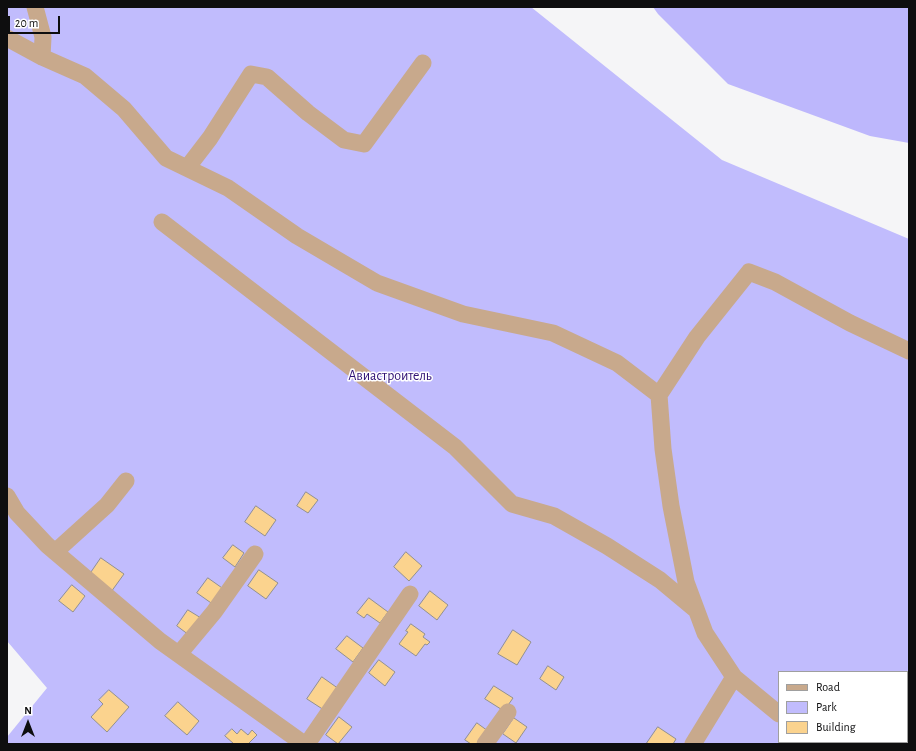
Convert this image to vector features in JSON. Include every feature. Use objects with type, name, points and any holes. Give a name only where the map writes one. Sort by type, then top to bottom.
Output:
[{"type":"street","points":[[35,7],[43,37],[42,57]]},
{"type":"street","points":[[7,38],[42,57],[86,76],[124,108],[166,158],[228,188],[297,236],[377,283],[463,314],[552,333],[617,363],[659,395]]},
{"type":"street","points":[[187,168],[210,138],[251,74],[267,77],[308,113],[344,140],[364,144],[423,63]]},
{"type":"street","points":[[162,222],[455,447],[512,504],[554,516],[660,580],[696,610]]},
{"type":"street","points":[[778,713],[734,677],[705,633],[696,610],[686,582],[671,506],[663,449],[659,395],[697,337],[749,272],[776,282],[850,323],[909,351]]},
{"type":"street","points":[[55,552],[107,505],[126,481]]},
{"type":"street","points":[[7,496],[17,514],[47,545],[160,641],[304,744]]},
{"type":"street","points":[[179,654],[214,612],[255,554]]},
{"type":"street","points":[[307,744],[410,594]]},
{"type":"street","points":[[693,744],[734,677]]},
{"type":"street","points":[[485,744],[508,712]]},
{"type":"green space","name":"Авиастроитель","points":[[7,7],[531,7],[722,160],[909,239],[909,744],[7,744],[7,737],[47,688],[7,641]]},
{"type":"shaded area","points":[[653,7],[909,7],[909,143],[870,136],[728,84],[658,14]]},
{"type":"building","points":[[306,492],[318,500],[308,513],[297,506]]},
{"type":"building","points":[[256,506],[276,520],[265,536],[245,522]]},
{"type":"building","points":[[233,545],[244,553],[235,567],[223,558]]},
{"type":"building","points":[[406,552],[422,566],[409,581],[394,567]]},
{"type":"building","points":[[101,558],[124,574],[111,592],[88,577]]},
{"type":"building","points":[[259,570],[278,583],[266,599],[248,586]]},
{"type":"building","points":[[208,578],[225,590],[214,605],[197,593]]},
{"type":"building","points":[[72,585],[85,596],[73,612],[59,601]]},
{"type":"building","points":[[430,591],[448,605],[437,620],[419,606]]},
{"type":"building","points":[[369,598],[388,612],[380,623],[367,614],[364,618],[357,613]]},
{"type":"building","points":[[188,610],[201,618],[189,635],[177,626]]},
{"type":"building","points":[[411,624],[425,634],[423,637],[430,642],[427,645],[425,644],[416,656],[399,644],[408,632],[406,631]]},
{"type":"building","points":[[513,630],[531,642],[517,665],[498,654]]},
{"type":"building","points":[[347,636],[363,648],[353,662],[336,649]]},
{"type":"building","points":[[379,660],[395,672],[385,686],[369,673]]},
{"type":"building","points":[[548,666],[564,677],[556,690],[540,679]]},
{"type":"building","points":[[322,677],[339,689],[324,710],[307,699]]},
{"type":"building","points":[[494,686],[513,698],[504,711],[485,699]]},
{"type":"building","points":[[109,690],[129,707],[107,732],[91,717],[103,704],[99,700]]},
{"type":"building","points":[[178,702],[199,721],[187,735],[165,716]]},
{"type":"building","points":[[339,717],[352,727],[338,744],[326,735]]},
{"type":"building","points":[[514,718],[527,727],[516,743],[503,734]]},
{"type":"building","points":[[477,723],[488,731],[478,744],[471,744],[465,740]]},
{"type":"building","points":[[658,727],[676,739],[673,744],[647,743]]},
{"type":"building","points":[[232,729],[237,734],[241,729],[248,735],[252,730],[257,735],[248,744],[234,744],[225,736]]}]
